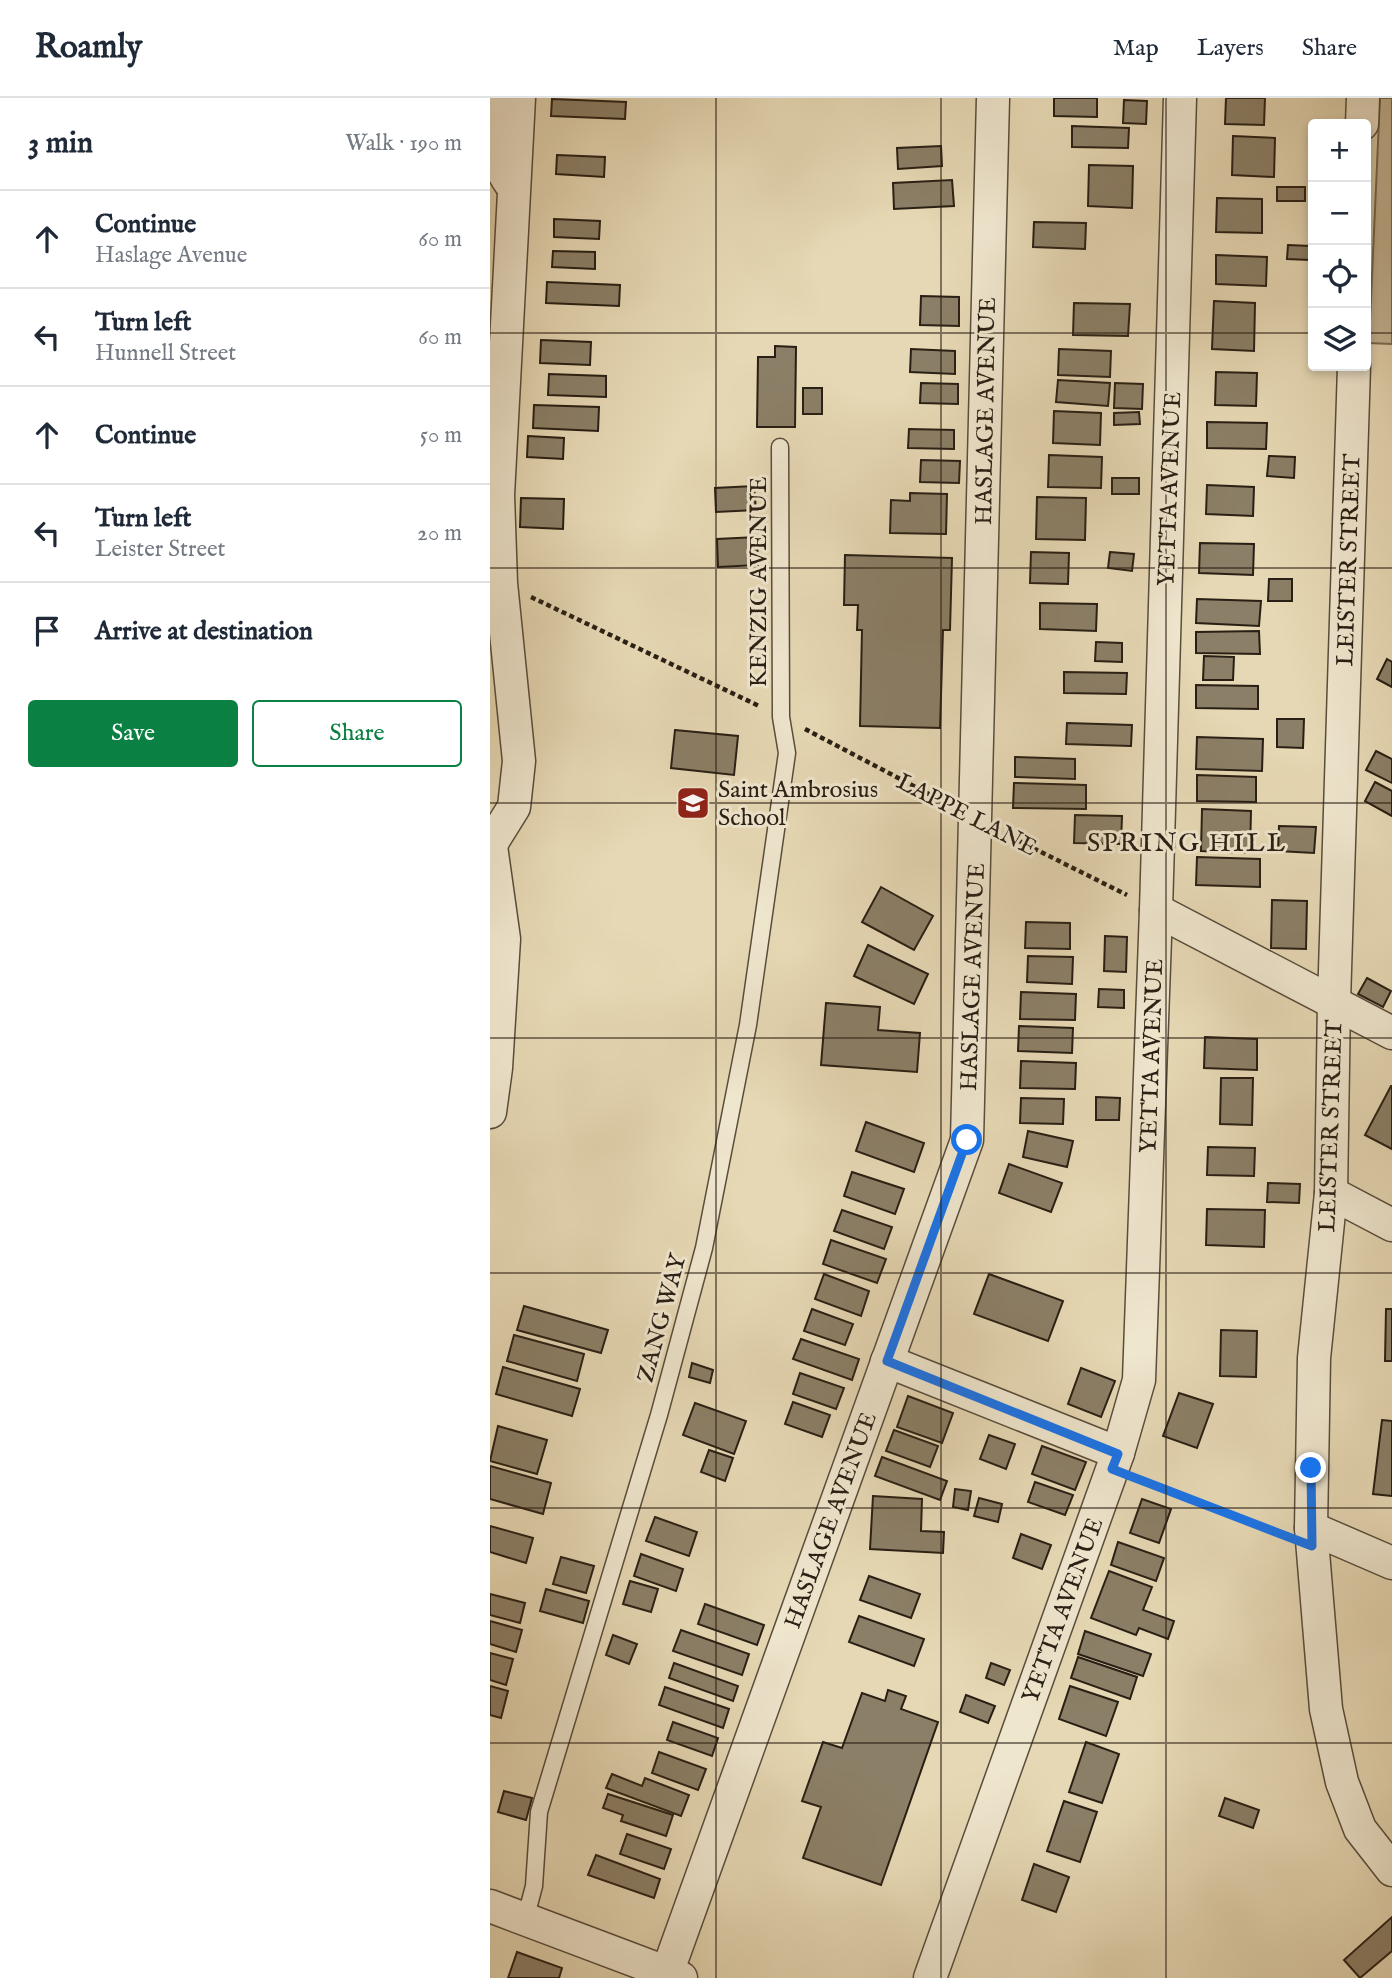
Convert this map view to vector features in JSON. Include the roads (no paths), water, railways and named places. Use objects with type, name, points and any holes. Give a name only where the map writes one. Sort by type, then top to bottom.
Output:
[{"type":"street","points":[[492,98],[492,140],[499,167],[513,187]]},
{"type":"street","points":[[490,1112],[496,1068],[504,939],[490,841],[514,807],[519,761],[502,583],[498,495],[519,98]]},
{"type":"street","name":"HASLAGE AVENUE","points":[[674,1975],[887,1361],[967,1140],[993,98]]},
{"type":"street","name":"YETTA AVENUE","points":[[930,1978],[1115,1461],[1139,1380],[1180,98]]},
{"type":"street","points":[[1362,119],[1363,98]]},
{"type":"street","name":"LEISTER STREET","points":[[1354,371],[1334,1002],[1331,1193],[1314,1358],[1311,1537],[1326,1709],[1342,1782],[1360,1829],[1392,1870]]},
{"type":"street","points":[[1156,909],[1392,1033]]},
{"type":"street","points":[[1331,1193],[1392,1225]]},
{"type":"street","points":[[887,1361],[1115,1461]]},
{"type":"street","points":[[1311,1537],[1392,1563]]},
{"type":"street","points":[[490,1906],[674,1975]]},
{"type":"lane","name":"KENZIG AVENUE","points":[[780,447],[781,716]]},
{"type":"lane","name":"ZANG WAY","points":[[525,1920],[534,1886],[539,1812],[659,1415],[704,1248],[748,1025],[787,753],[781,716]]},
{"type":"place","name":"Saint Ambrosius School","points":[[693,803]]},
{"type":"district","name":"SPRING HILL","points":[[1187,842]]}]
